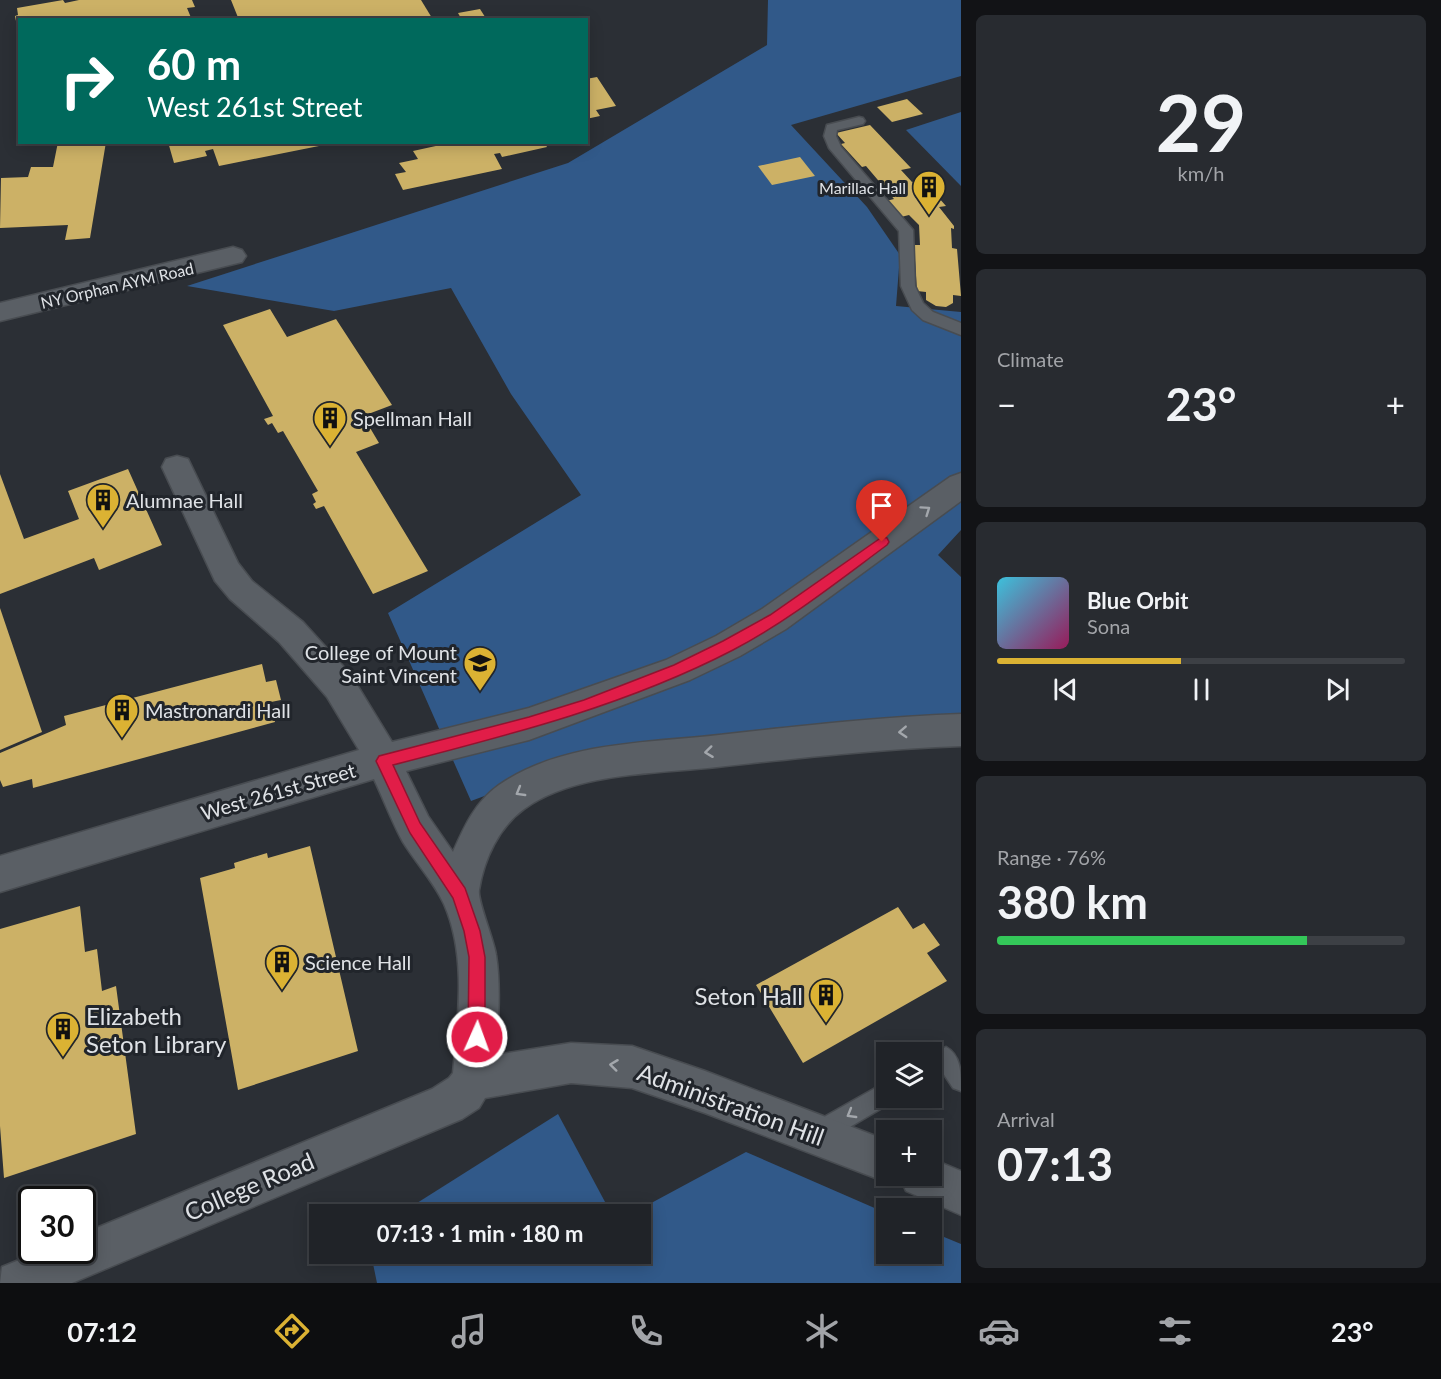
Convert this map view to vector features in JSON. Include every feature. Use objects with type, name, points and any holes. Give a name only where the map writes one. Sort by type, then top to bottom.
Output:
[{"type":"street","name":"NY Orphan AYM Road","points":[[0,312],[233,256]]},
{"type":"street","points":[[177,466],[226,572],[241,590],[291,632],[319,661],[355,709],[384,761],[415,828],[459,894],[472,931],[477,957],[478,1023],[473,1079]]},
{"type":"street","name":"West 261st Street","points":[[0,874],[384,761],[529,724],[586,705],[688,665],[774,619],[961,485]]},
{"type":"street","points":[[459,894],[466,866],[475,844],[499,808],[513,796],[553,775],[618,762],[853,736],[961,730]]},
{"type":"street","name":"Administration Hill","points":[[473,1079],[571,1063],[632,1067],[876,1157]]},
{"type":"street","name":"College Road","points":[[18,1283],[447,1104],[464,1093],[473,1079]]},
{"type":"street","points":[[942,1185],[961,1193]]},
{"type":"lane","points":[[859,121],[831,128],[830,136],[835,148],[906,230],[908,286],[917,306],[928,316],[961,330]]},
{"type":"lane","points":[[942,1061],[946,1058],[961,1080]]},
{"type":"lane","points":[[816,1134],[876,1099]]},
{"type":"shaded area","points":[[768,0],[961,0],[961,76],[791,125],[867,207],[900,255],[896,306],[961,312],[961,530],[938,555],[961,577],[961,714],[616,747],[471,801],[388,613],[581,495],[511,394],[451,288],[334,311],[187,286],[568,163],[767,45]]},
{"type":"shaded area","points":[[961,112],[961,186],[906,130]]},
{"type":"shaded area","points":[[558,1114],[606,1204],[415,1204]]},
{"type":"shaded area","points":[[746,1152],[876,1209],[876,1264],[942,1264],[942,1236],[961,1244],[961,1283],[377,1283],[373,1264],[651,1264],[649,1204]]},
{"type":"building","points":[[63,0],[65,3],[79,0],[192,0],[195,7],[187,8],[191,18],[18,18],[17,26],[15,16],[18,15],[17,8]]},
{"type":"building","points":[[231,0],[421,0],[432,18],[238,18]]},
{"type":"building","points":[[480,9],[486,18],[461,18],[458,13]]},
{"type":"building","points":[[597,77],[616,106],[596,110],[600,116],[588,119],[588,79]]},
{"type":"building","points":[[907,99],[923,114],[892,122],[877,107]]},
{"type":"building","name":"Marillac Hall","points":[[870,125],[911,168],[901,170],[912,182],[915,181],[924,191],[931,189],[946,206],[939,207],[954,226],[954,229],[951,228],[952,248],[957,249],[961,296],[953,295],[953,303],[946,307],[936,306],[926,300],[926,292],[917,291],[914,245],[920,245],[919,225],[909,215],[901,217],[886,201],[894,199],[866,166],[862,167],[841,144],[845,143],[836,133]]},
{"type":"building","points":[[58,144],[106,144],[90,238],[65,240],[68,225],[0,228],[1,178],[28,177],[31,167],[53,167]]},
{"type":"building","points":[[169,144],[324,145],[219,166],[213,149],[205,151],[207,156],[174,163]]},
{"type":"building","points":[[445,144],[545,144],[547,147],[502,157],[500,153],[494,154],[502,169],[403,190],[395,174],[406,172],[399,163],[418,159],[413,151]]},
{"type":"building","points":[[800,157],[815,176],[772,185],[758,166]]},
{"type":"building","name":"Spellman Hall","points":[[270,309],[287,337],[336,319],[392,405],[363,416],[379,443],[356,452],[428,571],[373,594],[324,506],[316,509],[313,504],[316,502],[312,494],[318,491],[283,431],[278,433],[272,423],[268,425],[264,419],[273,416],[223,325]]},
{"type":"building","name":"Alumnae Hall","points":[[128,469],[162,545],[99,570],[94,558],[0,594],[0,474],[24,539],[79,519],[68,491]]},
{"type":"building","points":[[0,608],[42,732],[0,750]]},
{"type":"building","name":"Mastronardi Hall","points":[[262,664],[266,682],[276,680],[281,700],[271,702],[275,722],[33,788],[32,779],[3,787],[0,780],[0,753],[66,725],[64,716]]},
{"type":"building","name":"Science Hall","points":[[310,846],[358,1051],[238,1090],[200,878],[235,868],[234,863],[267,853],[268,858]]},
{"type":"building","name":"Elizabeth Seton Library","points":[[80,906],[85,952],[97,949],[102,991],[116,986],[136,1134],[4,1178],[0,1126],[0,929]]},
{"type":"building","name":"Seton Hall","points":[[898,907],[913,929],[924,923],[940,945],[927,953],[947,981],[803,1063],[756,985]]},
{"type":"place","name":"Marillac Hall","points":[[929,216]]},
{"type":"place","name":"Spellman Hall","points":[[330,447]]},
{"type":"place","name":"Alumnae Hall","points":[[103,529]]},
{"type":"place","name":"College of Mount Saint Vincent","points":[[480,692]]},
{"type":"place","name":"Mastronardi Hall","points":[[122,739]]},
{"type":"place","name":"Science Hall","points":[[282,991]]},
{"type":"place","name":"Seton Hall","points":[[826,1024]]},
{"type":"place","name":"Elizabeth Seton Library","points":[[63,1058]]},
{"type":"route","points":[[477,1037],[477,957],[472,931],[459,894],[415,828],[384,761],[529,724],[633,688],[678,669],[728,646],[774,619],[882,542]]}]
